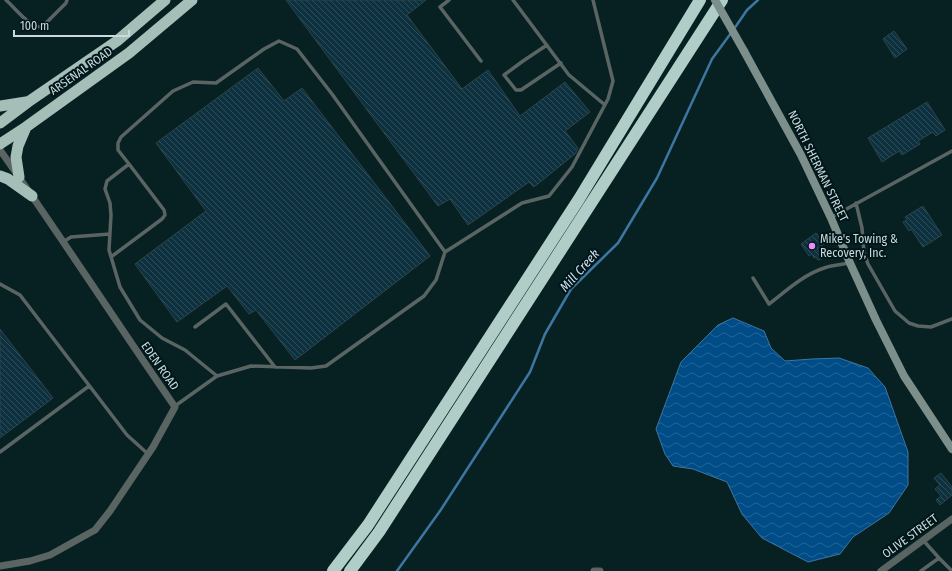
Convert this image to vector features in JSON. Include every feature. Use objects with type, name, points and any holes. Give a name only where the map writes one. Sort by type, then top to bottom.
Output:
[{"type":"highway","name":"ARSENAL ROAD","points":[[0,123],[117,41],[165,0]]},
{"type":"highway","name":"ARSENAL ROAD","points":[[0,144],[129,53],[192,0]]},
{"type":"highway","points":[[333,571],[368,525],[570,212],[700,0]]},
{"type":"highway","points":[[350,571],[379,532],[722,0]]},
{"type":"highway","points":[[0,106],[28,102]]},
{"type":"highway","points":[[19,177],[16,156],[18,146],[26,127]]},
{"type":"highway","points":[[0,176],[8,179],[32,196]]},
{"type":"main road","name":"NORTH SHERMAN STREET","points":[[715,0],[798,149],[831,218],[876,320],[904,376],[952,449]]},
{"type":"street","name":"EDEN ROAD","points":[[0,150],[175,407],[148,454],[110,511],[95,530],[50,555],[30,561],[0,566]]},
{"type":"street","name":"OLIVE STREET","points":[[881,571],[952,520]]},
{"type":"street","points":[[594,571],[600,571]]},
{"type":"lane","points":[[6,0],[32,25],[38,28],[42,27],[66,3],[66,0]]},
{"type":"lane","points":[[449,0],[440,7],[481,61]]},
{"type":"lane","points":[[513,0],[569,75],[605,105]]},
{"type":"lane","points":[[175,407],[217,376],[251,366],[311,368],[326,366],[424,296],[436,280],[444,252],[522,203],[549,196],[572,167],[608,99],[613,81],[593,0]]},
{"type":"lane","points":[[111,257],[162,219],[165,215],[164,210],[118,150],[118,143],[121,137],[174,92],[193,82],[216,83],[264,49],[279,41],[297,49],[332,94],[444,252]]},
{"type":"lane","points":[[547,45],[504,75],[516,90],[521,90],[561,63]]},
{"type":"lane","points":[[831,218],[952,151]]},
{"type":"lane","points":[[129,164],[107,180],[105,189],[110,203],[111,215],[109,250],[120,287],[140,320],[162,338],[185,350],[217,376]]},
{"type":"lane","points":[[856,203],[862,228],[864,253],[866,259],[895,311],[908,323],[918,326],[931,327],[952,319]]},
{"type":"lane","points":[[63,242],[71,237],[110,234]]},
{"type":"lane","points":[[753,278],[769,304],[808,275],[824,268],[850,263]]},
{"type":"lane","points":[[0,284],[20,295],[127,435],[148,454]]},
{"type":"lane","points":[[195,327],[226,304],[275,367]]},
{"type":"lane","points":[[0,452],[89,386]]},
{"type":"lane","points":[[923,540],[952,570]]},
{"type":"lane","points":[[921,571],[939,558]]},
{"type":"water","points":[[733,318],[764,331],[771,348],[785,361],[839,358],[868,368],[885,387],[908,452],[908,485],[889,513],[853,537],[840,554],[808,562],[762,538],[742,514],[727,482],[693,469],[673,466],[665,454],[656,429],[681,362],[718,325]]},
{"type":"building","points":[[286,0],[426,0],[407,15],[462,89],[488,70],[520,116],[565,82],[590,112],[565,131],[578,148],[576,153],[534,187],[529,182],[468,225],[450,199],[438,206]]},
{"type":"building","points":[[894,31],[907,49],[895,58],[883,39]]},
{"type":"building","points":[[258,68],[284,101],[302,88],[430,256],[295,360],[256,310],[249,314],[227,286],[177,322],[135,264],[206,211],[156,143]]},
{"type":"building","points":[[927,102],[945,130],[936,136],[933,132],[918,141],[920,144],[902,155],[899,151],[882,162],[868,138]]},
{"type":"building","points":[[923,206],[942,235],[923,247],[911,229],[909,231],[903,222],[907,220],[905,217]]},
{"type":"building","name":"Mike's Towing & Recovery, Inc.","points":[[816,233],[824,244],[817,249],[823,258],[818,260],[816,257],[814,258],[812,254],[809,256],[801,244]]},
{"type":"building","points":[[0,329],[53,398],[0,438]]},
{"type":"building","points":[[941,473],[952,487],[952,495],[940,505],[936,500],[941,496],[935,489],[940,485],[934,478]]},
{"type":"waterway","name":"Mill Creek","points":[[734,29],[747,10],[758,0]]},
{"type":"waterway","name":"Mill Creek","points":[[397,571],[440,511],[530,372],[545,334],[571,289],[618,243],[657,178],[712,59],[731,33]]},
{"type":"place","name":"Mike's Towing & Recovery, Inc.","points":[[812,246]]}]
